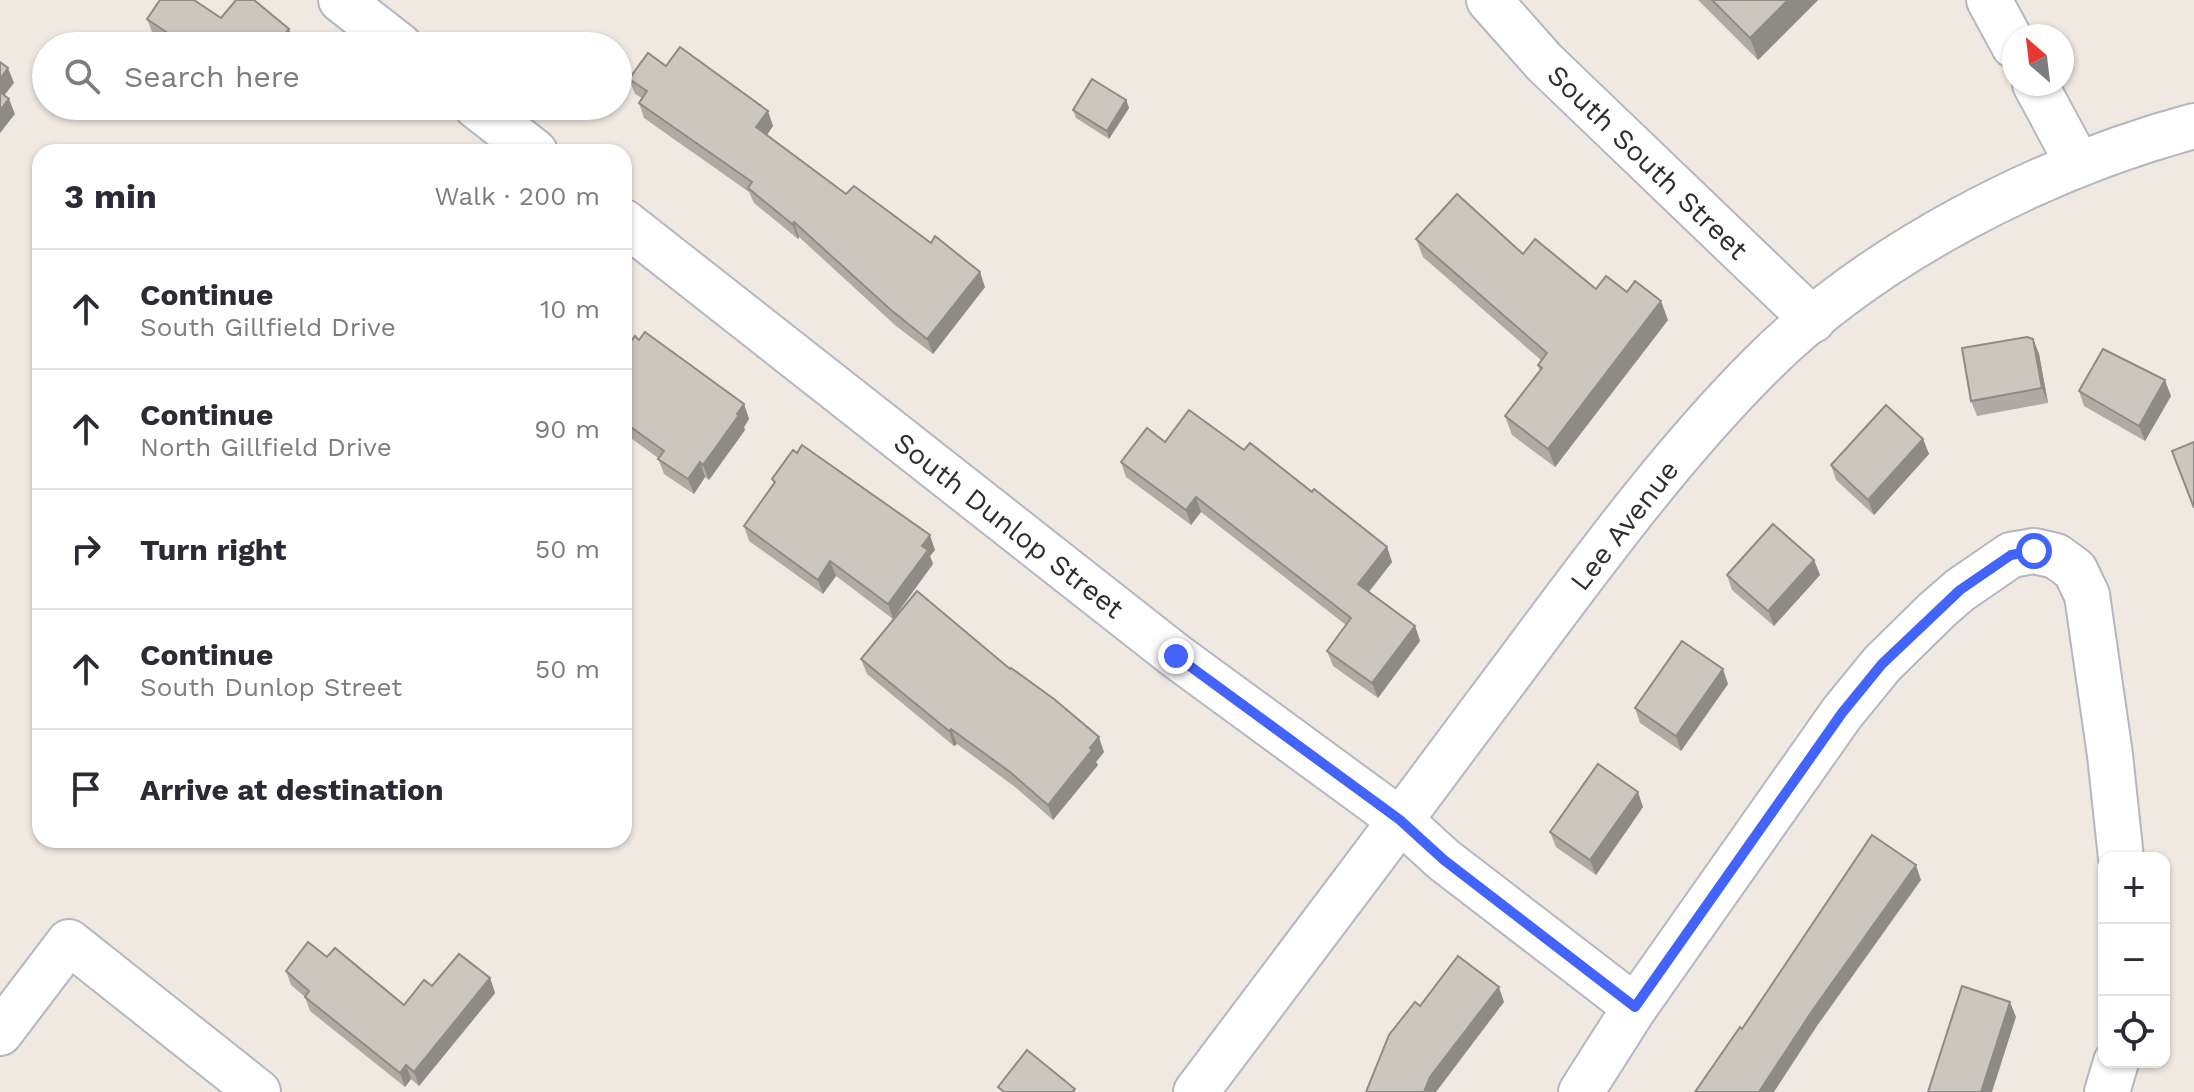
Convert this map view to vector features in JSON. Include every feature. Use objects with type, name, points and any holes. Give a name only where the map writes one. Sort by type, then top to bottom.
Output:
[{"type":"street","points":[[341,0],[382,32]]},
{"type":"street","name":"South South Street","points":[[1489,0],[1544,62],[1813,320]]},
{"type":"street","points":[[1989,0],[2002,24]]},
{"type":"street","points":[[2041,96],[2078,164]]},
{"type":"street","points":[[494,120],[525,144]]},
{"type":"street","name":"Lee Avenue","points":[[1196,1092],[1550,620],[1699,430],[1764,363],[1813,320],[1880,269],[1984,207],[2078,164],[2136,142],[2194,126]]},
{"type":"street","name":"South Dunlop Street","points":[[632,228],[1176,656],[1400,820],[1444,860],[1635,1007]]},
{"type":"street","points":[[1581,1092],[1635,1007],[1842,713],[1882,664],[1926,621],[1960,590],[2011,555],[2034,551],[2056,556],[2075,570],[2087,595],[2120,852]]},
{"type":"street","points":[[0,1033],[69,942],[258,1092]]},
{"type":"street","points":[[2107,1092],[2114,1068]]},
{"type":"building","points":[[160,0],[194,0],[221,18],[236,0],[254,0],[289,29],[287,32],[166,32],[147,19]]},
{"type":"building","points":[[1712,0],[1788,0],[1750,38]]},
{"type":"building","points":[[680,47],[768,111],[756,127],[846,194],[854,186],[931,243],[935,236],[980,272],[927,339],[794,222],[792,224],[748,188],[752,182],[639,103],[647,91],[632,81],[632,75],[648,53],[666,66]]},
{"type":"building","points":[[0,62],[8,68],[0,79]]},
{"type":"building","points":[[1092,79],[1126,100],[1107,131],[1073,110]]},
{"type":"building","points":[[0,92],[9,99],[0,110]]},
{"type":"building","points":[[1457,194],[1523,254],[1535,239],[1596,289],[1606,276],[1627,292],[1635,281],[1661,301],[1548,449],[1505,416],[1542,368],[1538,365],[1547,353],[1416,239]]},
{"type":"building","points":[[645,332],[744,404],[703,465],[700,462],[688,479],[658,459],[664,451],[632,428],[632,340],[635,336],[639,340]]},
{"type":"building","points":[[2027,337],[2033,339],[2042,388],[1971,401],[1962,348]]},
{"type":"building","points":[[2103,349],[2165,380],[2139,426],[2079,391]]},
{"type":"building","points":[[1886,405],[1923,439],[1868,500],[1831,465]]},
{"type":"building","points":[[1189,410],[1244,450],[1250,443],[1387,547],[1358,584],[1415,626],[1372,683],[1327,651],[1351,618],[1196,497],[1186,510],[1121,462],[1147,428],[1165,442]]},
{"type":"building","points":[[2194,442],[2194,508],[2172,451]]},
{"type":"building","points":[[802,445],[930,535],[922,546],[928,550],[888,604],[830,561],[818,580],[744,526],[775,482],[772,479],[793,450],[797,453]]},
{"type":"building","points":[[1773,524],[1814,560],[1768,611],[1727,575]]},
{"type":"building","points":[[917,591],[1010,669],[1054,699],[1099,737],[1048,805],[1010,772],[951,729],[949,731],[861,659]]},
{"type":"building","points":[[1682,641],[1723,669],[1676,736],[1635,708]]},
{"type":"building","points":[[1598,764],[1638,792],[1590,860],[1550,832]]},
{"type":"building","points":[[1872,835],[1916,865],[1812,1011],[1759,1092],[1695,1092],[1740,1027],[1742,1029]]},
{"type":"building","points":[[308,942],[327,957],[335,948],[404,1005],[424,980],[432,986],[459,954],[490,978],[414,1072],[406,1065],[400,1073],[305,997],[309,991],[286,971]]},
{"type":"building","points":[[1458,956],[1499,987],[1430,1077],[1424,1092],[1366,1092],[1389,1035],[1415,1002],[1420,1006]]},
{"type":"building","points":[[1962,986],[2010,1002],[1981,1092],[1928,1092]]},
{"type":"building","points":[[1027,1050],[1075,1089],[1074,1092],[1004,1092],[998,1087]]},
{"type":"route","points":[[1176,656],[1400,820],[1444,860],[1635,1007],[1842,713],[1882,664],[1960,590],[2011,555],[2034,551]]}]
